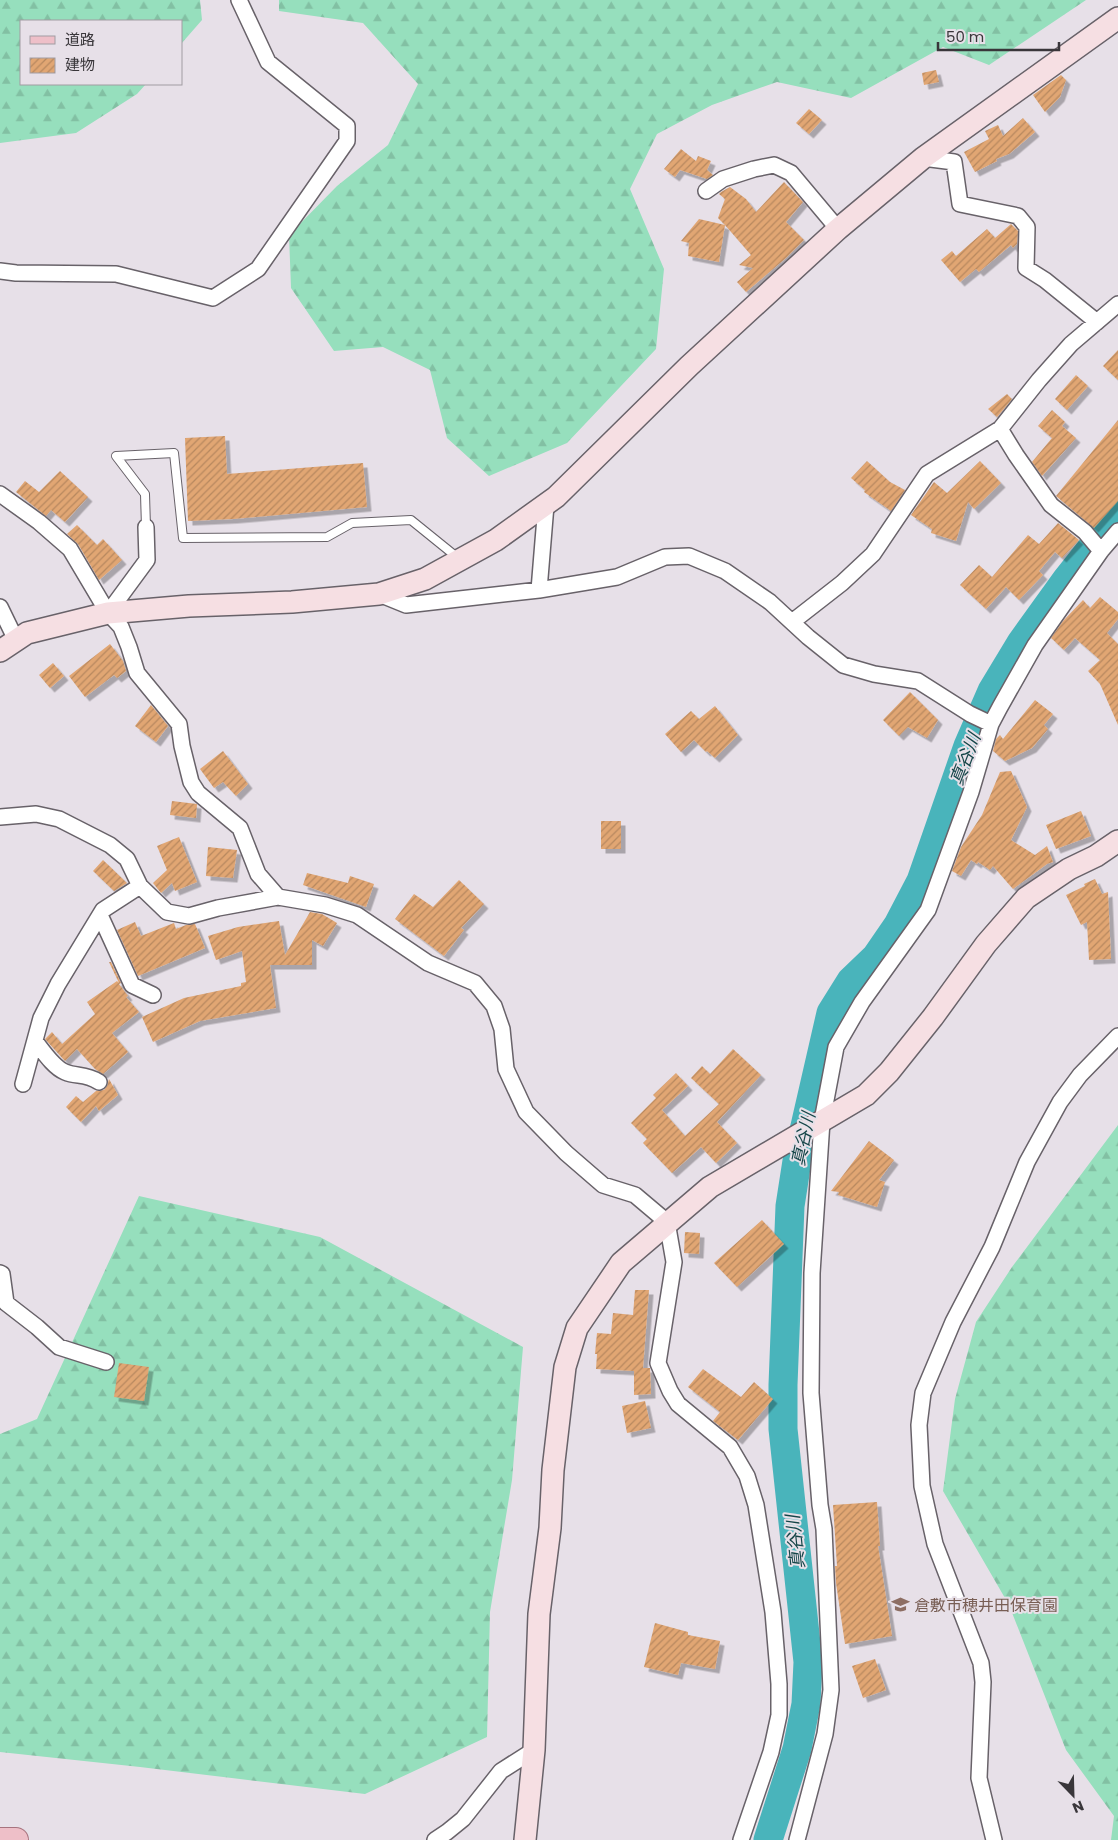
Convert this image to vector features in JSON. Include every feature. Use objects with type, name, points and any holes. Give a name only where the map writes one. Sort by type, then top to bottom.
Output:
[{"type":"main road","points":[[0,1840],[16,1840]]},
{"type":"street","points":[[0,271],[16,273],[116,274],[213,298],[258,269],[347,141],[347,126],[268,62],[239,0]]},
{"type":"street","points":[[0,607],[8,645],[27,633],[108,613],[189,606],[292,602],[379,594],[425,578],[496,540],[556,498],[689,366],[838,229],[923,158],[1118,18]]},
{"type":"street","points":[[923,158],[954,162],[960,204],[1018,216],[1027,227],[1026,268],[1045,280],[1097,322]]},
{"type":"street","points":[[706,190],[723,179],[774,165],[791,173],[838,229]]},
{"type":"street","points":[[792,622],[842,583],[873,554],[927,474],[1000,429],[1071,344],[1118,304]]},
{"type":"street","points":[[1000,429],[1051,506],[1085,532],[1100,550]]},
{"type":"street","points":[[0,494],[39,522],[70,548],[108,613],[121,627],[130,647],[137,673],[180,724],[182,746],[191,782],[198,793],[240,828],[258,874],[278,897]]},
{"type":"street","points":[[539,590],[546,505]]},
{"type":"street","points":[[108,613],[147,560],[146,527]]},
{"type":"street","points":[[797,1840],[825,1734],[831,1690],[824,1529],[820,1504],[811,1393],[812,1274],[817,1124],[836,1047],[862,1002],[928,910],[971,792],[989,724],[1035,646],[1100,550],[1118,531]]},
{"type":"street","points":[[379,594],[406,605],[539,590],[617,578],[665,557],[689,556],[725,572],[770,602],[843,665],[874,674],[918,680],[970,714],[989,724]]},
{"type":"street","points":[[0,817],[36,814],[59,819],[110,845],[127,859],[140,886],[167,912],[189,916],[218,908],[278,897],[325,905],[357,915],[428,963],[475,983],[494,1006],[502,1029],[506,1069],[526,1112],[566,1153],[603,1186],[635,1196],[667,1222],[674,1262],[658,1364],[678,1404],[730,1447],[747,1476],[756,1505],[773,1612],[779,1684],[779,1715],[771,1752],[742,1840]]},
{"type":"street","points":[[525,1840],[534,1750],[539,1614],[550,1528],[553,1470],[565,1368],[577,1328],[621,1263],[710,1187],[866,1095],[890,1072],[986,944],[1026,898],[1069,869],[1096,856],[1118,841]]},
{"type":"street","points":[[23,1084],[41,1018],[58,984],[103,910],[140,886]]},
{"type":"street","points":[[100,915],[132,985],[153,995]]},
{"type":"street","points":[[994,1840],[980,1778],[983,1682],[981,1663],[935,1544],[922,1486],[919,1424],[924,1393],[953,1322],[992,1247],[1027,1162],[1060,1102],[1080,1075],[1118,1036]]},
{"type":"street","points":[[35,1041],[52,1062],[65,1072],[90,1076],[99,1082]]},
{"type":"street","points":[[0,1273],[2,1274],[6,1303],[38,1327],[59,1347],[106,1362]]},
{"type":"street","points":[[434,1840],[448,1832],[463,1819],[501,1771],[534,1750]]},
{"type":"lane","points":[[146,527],[145,494],[116,456],[174,453],[183,538],[327,537],[352,523],[412,520],[460,559]]},
{"type":"green space","points":[[0,0],[200,0],[202,20],[182,43],[182,20],[20,20],[20,85],[145,85],[137,94],[76,133],[0,143]]},
{"type":"green space","points":[[279,0],[1086,0],[989,65],[943,47],[851,98],[777,82],[712,105],[657,134],[630,189],[664,269],[656,349],[567,443],[489,476],[447,438],[430,370],[383,347],[334,351],[291,288],[289,235],[337,186],[388,145],[418,84],[363,23],[279,11]]},
{"type":"green space","points":[[1118,1125],[1118,1840],[1111,1840],[1114,1816],[1066,1750],[1009,1605],[943,1491],[955,1399],[976,1322],[1012,1267]]},
{"type":"green space","points":[[139,1196],[320,1237],[523,1347],[512,1480],[490,1612],[487,1737],[365,1794],[0,1752],[0,1434],[37,1419]]},
{"type":"building","points":[[936,70],[939,82],[924,85],[922,73]]},
{"type":"building","points":[[1061,75],[1066,80],[1060,97],[1045,112],[1033,95]]},
{"type":"building","points":[[809,109],[822,120],[809,134],[796,123]]},
{"type":"building","points":[[1023,118],[1035,132],[1009,154],[996,159],[997,161],[975,172],[964,152],[989,139],[985,131],[998,125],[1003,136]]},
{"type":"building","points":[[681,149],[696,161],[698,156],[711,161],[707,170],[713,175],[707,179],[680,170],[675,177],[664,169]]},
{"type":"building","points":[[784,182],[803,202],[786,222],[804,240],[746,292],[737,282],[753,268],[739,265],[751,255],[718,218],[725,199],[719,194],[730,187],[746,199],[756,212]]},
{"type":"building","points":[[699,219],[725,225],[719,262],[688,256],[689,243],[681,241]]},
{"type":"building","points":[[1011,224],[1018,231],[1017,244],[1013,248],[1011,245],[979,272],[976,269],[960,282],[941,260],[952,251],[956,256],[987,229],[995,238]]},
{"type":"building","points":[[1118,350],[1118,380],[1103,366]]},
{"type":"building","points":[[1076,375],[1088,386],[1067,410],[1055,399]]},
{"type":"building","points":[[1007,394],[1012,399],[997,417],[988,409]]},
{"type":"building","points":[[1052,410],[1065,422],[1062,426],[1076,438],[1042,476],[1032,462],[1052,438],[1038,426]]},
{"type":"building","points":[[1118,420],[1118,501],[1094,528],[1056,496]]},
{"type":"building","points":[[225,436],[227,474],[363,463],[367,507],[233,519],[188,521],[185,438]]},
{"type":"building","points":[[867,461],[890,482],[905,490],[891,511],[864,492],[865,490],[851,478]]},
{"type":"building","points":[[980,461],[1001,483],[974,509],[968,502],[956,541],[931,533],[932,529],[911,515],[934,482],[947,493]]},
{"type":"building","points":[[60,471],[88,497],[65,522],[51,510],[46,516],[16,492],[25,481],[39,492]]},
{"type":"building","points":[[1058,523],[1079,540],[1062,558],[1055,552],[1039,571],[1043,575],[1019,600],[1006,587],[986,609],[960,585],[979,565],[992,577],[1028,535],[1039,544]]},
{"type":"building","points":[[77,525],[97,545],[103,539],[122,560],[99,580],[78,544],[67,534]]},
{"type":"building","points":[[1100,597],[1118,612],[1118,619],[1107,633],[1118,644],[1118,725],[1100,684],[1088,671],[1100,660],[1075,638],[1064,650],[1051,638],[1063,621],[1083,600],[1090,608]]},
{"type":"building","points":[[110,644],[123,661],[126,671],[117,678],[114,675],[85,697],[69,676]]},
{"type":"building","points":[[53,663],[64,676],[50,688],[39,675]]},
{"type":"building","points":[[910,692],[938,720],[927,738],[908,727],[899,736],[883,720]]},
{"type":"building","points":[[1035,700],[1053,714],[1044,725],[1048,729],[1032,748],[1005,761],[993,751],[996,739],[1000,735],[1003,739]]},
{"type":"building","points":[[151,705],[168,726],[156,742],[135,726]]},
{"type":"building","points":[[715,706],[738,735],[715,758],[694,740],[681,752],[665,734],[691,711],[699,719]]},
{"type":"building","points":[[223,751],[248,784],[236,796],[223,782],[214,788],[200,769]]},
{"type":"building","points":[[1011,771],[1027,807],[1011,840],[1035,855],[1047,846],[1053,862],[1047,864],[1013,889],[993,866],[990,870],[971,860],[961,876],[952,871],[961,847],[982,815],[1000,772]]},
{"type":"building","points":[[172,801],[197,804],[196,818],[170,815]]},
{"type":"building","points":[[1081,811],[1091,836],[1056,849],[1046,825]]},
{"type":"building","points":[[601,821],[621,821],[621,849],[601,849]]},
{"type":"building","points":[[179,837],[197,882],[175,891],[172,883],[161,893],[153,883],[167,870],[157,846]]},
{"type":"building","points":[[208,847],[237,850],[233,878],[206,876]]},
{"type":"building","points":[[103,860],[127,883],[114,891],[93,871]]},
{"type":"building","points":[[307,873],[348,883],[350,876],[374,884],[366,907],[303,885]]},
{"type":"building","points":[[1095,879],[1102,894],[1108,892],[1111,959],[1089,960],[1087,922],[1081,925],[1066,895]]},
{"type":"building","points":[[459,880],[484,904],[461,928],[464,930],[444,956],[395,919],[414,894],[433,907]]},
{"type":"building","points":[[310,912],[322,914],[337,923],[323,946],[312,940],[312,965],[270,965],[276,1008],[200,1021],[153,1042],[142,1017],[184,998],[241,986],[241,983],[246,982],[242,951],[216,960],[208,936],[238,927],[279,921],[285,955]]},
{"type":"building","points":[[135,922],[141,936],[174,923],[176,929],[195,924],[205,948],[138,976],[117,930]]},
{"type":"building","points":[[109,962],[111,962],[121,983],[119,984],[128,996],[126,997],[139,1012],[112,1033],[128,1052],[103,1074],[95,1069],[77,1049],[65,1061],[45,1039],[52,1032],[62,1044],[95,1014],[87,1002],[117,981],[119,983]]},
{"type":"building","points":[[733,1049],[761,1075],[717,1122],[737,1143],[716,1163],[701,1147],[672,1173],[643,1143],[647,1139],[631,1123],[656,1098],[653,1095],[676,1073],[688,1086],[662,1110],[685,1136],[719,1104],[691,1078],[702,1066],[710,1074]]},
{"type":"building","points":[[109,1079],[118,1095],[99,1111],[96,1106],[81,1122],[66,1107],[76,1096],[83,1102],[96,1091],[104,1090]]},
{"type":"building","points":[[869,1141],[894,1160],[879,1180],[885,1182],[877,1207],[838,1195],[839,1192],[831,1191]]},
{"type":"building","points":[[762,1220],[784,1244],[737,1287],[714,1263]]},
{"type":"building","points":[[685,1232],[700,1233],[699,1254],[684,1253]]},
{"type":"building","points":[[635,1290],[649,1290],[643,1368],[650,1368],[651,1394],[634,1395],[634,1371],[596,1369],[597,1333],[611,1334],[613,1313],[633,1315]]},
{"type":"building","points":[[119,1363],[149,1367],[144,1401],[114,1397]]},
{"type":"building","points":[[703,1369],[741,1397],[754,1382],[773,1399],[738,1440],[713,1421],[720,1412],[688,1387]]},
{"type":"building","points":[[645,1401],[651,1428],[627,1433],[622,1406]]},
{"type":"building","points":[[877,1502],[880,1546],[878,1546],[892,1636],[845,1644],[836,1583],[835,1566],[837,1566],[833,1505]]},
{"type":"building","points":[[655,1623],[688,1632],[688,1635],[720,1641],[715,1669],[681,1663],[678,1675],[644,1667]]},
{"type":"building","points":[[875,1659],[886,1690],[863,1698],[852,1666]]},
{"type":"waterway","name":"真谷川","points":[[768,1840],[797,1749],[806,1704],[808,1662],[783,1429],[783,1385],[790,1206],[797,1161],[831,1013],[851,981],[876,957],[898,925],[921,881],[968,746],[992,691],[1021,643],[1067,579],[1118,515]]},
{"type":"place","name":"倉敷市穂井田保育園","points":[[900,1605]]}]
